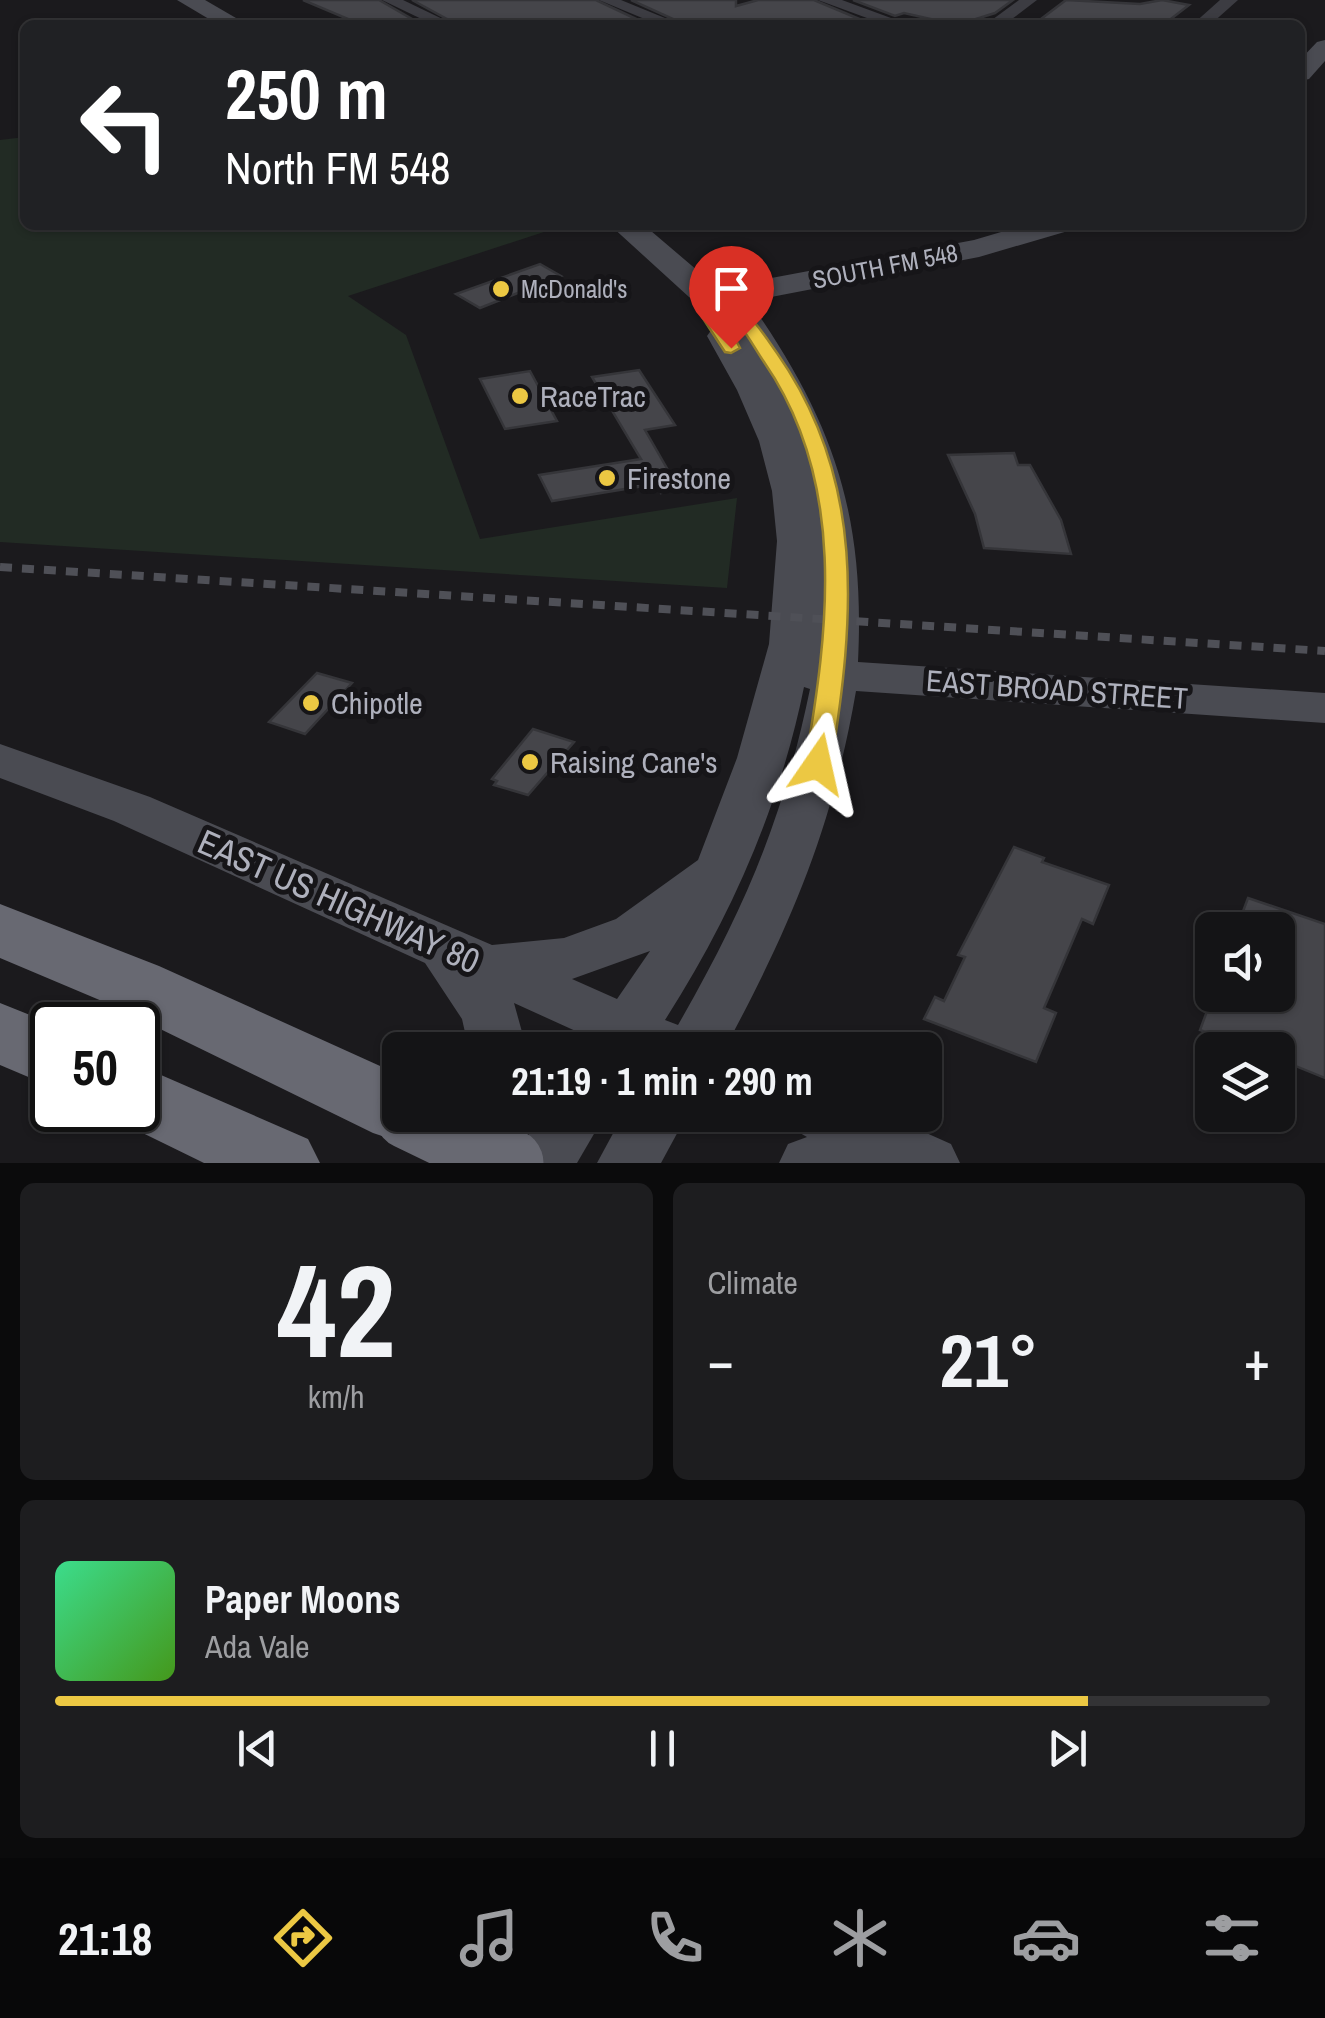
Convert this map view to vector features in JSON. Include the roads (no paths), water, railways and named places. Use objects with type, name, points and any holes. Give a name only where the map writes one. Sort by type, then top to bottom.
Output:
[{"type":"highway","points":[[0,930],[134,985],[382,1102]]},
{"type":"highway","points":[[0,1032],[30,1046]]},
{"type":"highway","points":[[160,1106],[281,1163]]},
{"type":"highway","points":[[445,1132],[509,1163]]},
{"type":"main road","points":[[188,0],[227,20]]},
{"type":"main road","points":[[1305,69],[1325,47]]},
{"type":"main road","points":[[631,230],[712,299],[711,317],[762,399],[790,483],[811,673],[813,785],[784,874],[753,942],[704,1032]]},
{"type":"main road","name":"SOUTH FM 548","points":[[712,299],[978,248],[1040,230]]},
{"type":"main road","points":[[644,1032],[811,673]]},
{"type":"main road","name":"EAST BROAD STREET","points":[[811,673],[1325,708]]},
{"type":"main road","name":"EAST US HIGHWAY 80","points":[[0,760],[132,809],[464,957],[615,1032]]},
{"type":"main road","points":[[494,1032],[464,957],[555,964],[613,948],[654,923],[722,866]]},
{"type":"main road","points":[[459,1163],[476,1132]]},
{"type":"main road","points":[[543,1163],[563,1132]]},
{"type":"main road","points":[[628,1163],[646,1132]]},
{"type":"main road","points":[[860,1132],[929,1163]]},
{"type":"main road","points":[[810,1163],[830,1163]]},
{"type":"street","points":[[390,0],[436,20]]},
{"type":"street","points":[[607,0],[661,20]]},
{"type":"street","points":[[826,0],[887,20]]},
{"type":"street","points":[[1000,20],[1029,0]]},
{"type":"street","points":[[1206,20],[1230,0]]},
{"type":"railway","points":[[0,567],[1325,651]]},
{"type":"place","name":"McDonald's","points":[[501,289]]},
{"type":"place","name":"RaceTrac","points":[[520,396]]},
{"type":"place","name":"Firestone","points":[[607,478]]},
{"type":"place","name":"Chipotle","points":[[311,703]]},
{"type":"place","name":"Raising Cane's","points":[[530,762]]}]
